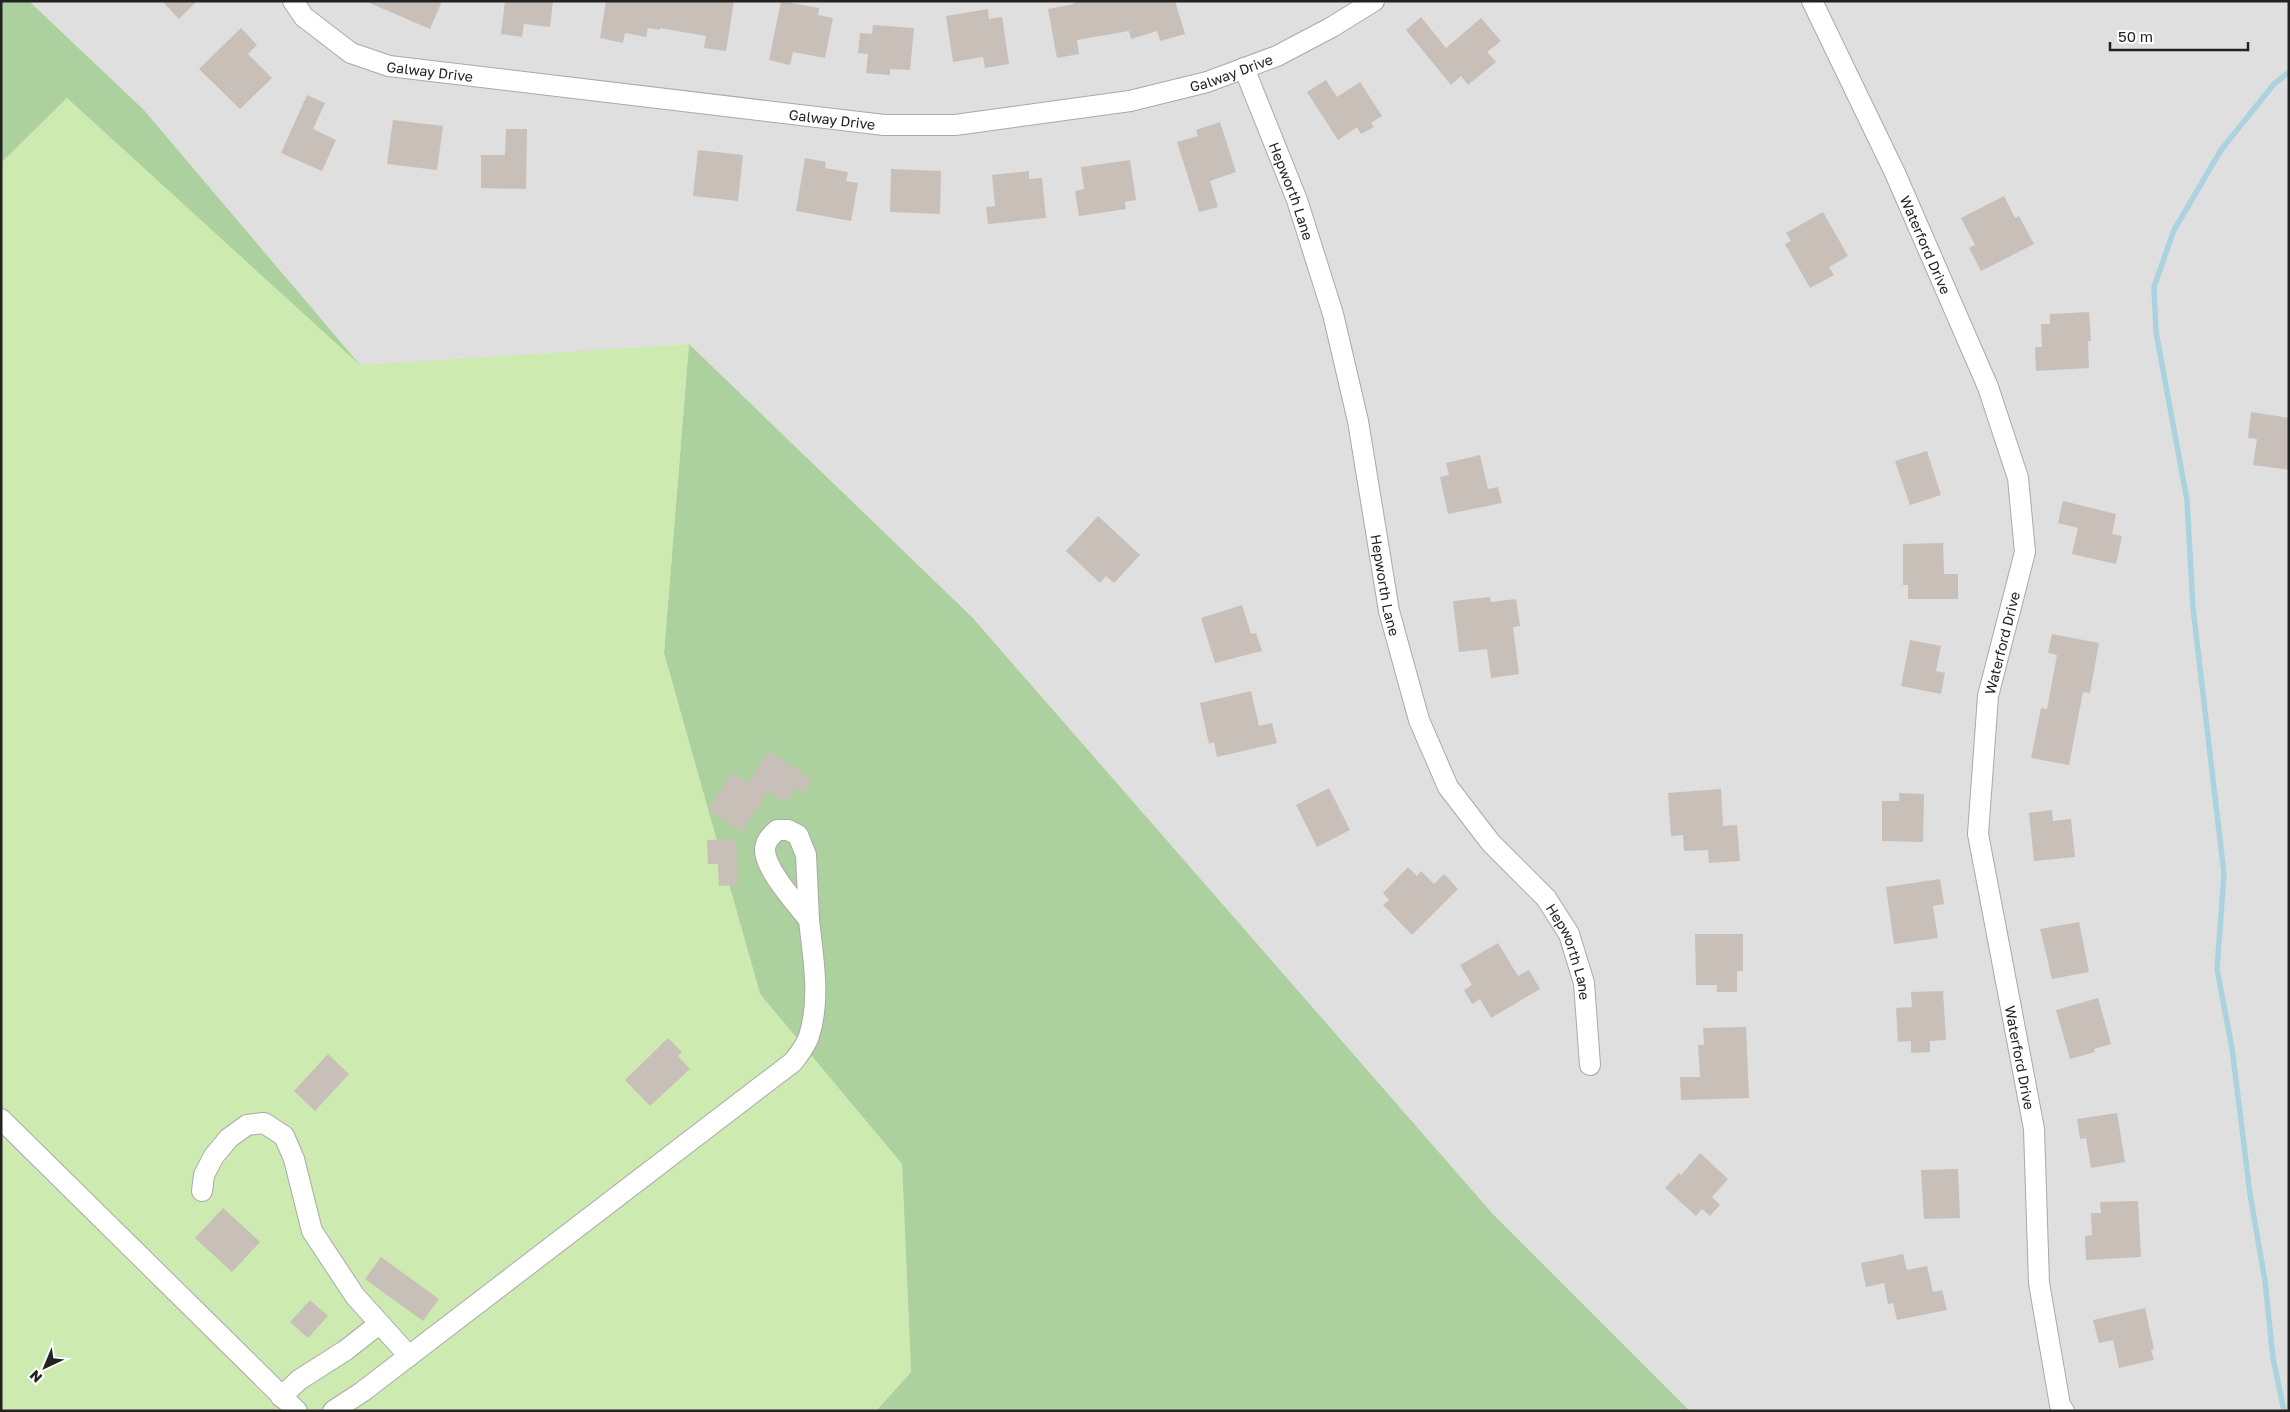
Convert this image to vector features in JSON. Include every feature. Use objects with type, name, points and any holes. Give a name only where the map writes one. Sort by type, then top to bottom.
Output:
[{"type":"street","name":"Galway Drive","points":[[293,1],[304,17],[351,53],[389,66],[884,125],[955,125],[1130,101],[1208,82],[1276,56],[1332,27],[1374,1]]},
{"type":"street","name":"Waterford Drive","points":[[1812,1],[1895,173],[1984,378],[2018,478],[2025,552],[1988,696],[1978,834],[2034,1129],[2039,1283],[2060,1406],[2064,1411]]},
{"type":"street","name":"Hepworth Lane","points":[[1244,68],[1297,200],[1333,314],[1358,421],[1389,611],[1419,720],[1448,787],[1491,843],[1546,898],[1569,934],[1584,982],[1590,1065]]},
{"type":"street","points":[[333,1411],[362,1392],[793,1062],[808,1038],[812,1024],[814,974],[809,920]]},
{"type":"street","points":[[1,1119],[297,1411]]},
{"type":"street","points":[[202,1191],[204,1175],[214,1156],[229,1138],[247,1125],[264,1123],[284,1136],[294,1159],[312,1230],[355,1296],[409,1356]]},
{"type":"street","points":[[281,1397],[299,1380],[346,1350],[379,1324]]},
{"type":"shaded area","points":[[29,1],[2289,1],[2289,1411],[1690,1411],[1492,1213],[972,617],[689,344],[361,366],[144,110]]},
{"type":"green space","points":[[1,1],[29,1],[144,110],[361,366],[67,98],[1,163]]},
{"type":"green space","points":[[67,98],[361,365],[689,344],[664,653],[760,994],[902,1164],[911,1372],[876,1411],[1,1411],[1,163]]},
{"type":"green space","points":[[689,344],[972,617],[1492,1213],[1690,1411],[876,1411],[911,1372],[902,1164],[760,994],[664,653]]},
{"type":"building","points":[[162,1],[197,1],[179,19]]},
{"type":"building","points":[[365,1],[442,1],[430,29]]},
{"type":"building","points":[[505,1],[553,1],[550,27],[524,24],[522,37],[501,34]]},
{"type":"building","points":[[606,1],[734,1],[726,51],[704,48],[706,36],[660,28],[660,30],[648,28],[646,37],[625,33],[623,43],[600,38]]},
{"type":"building","points":[[781,1],[819,8],[818,15],[833,18],[825,58],[793,52],[790,65],[769,60]]},
{"type":"building","points":[[1073,1],[1175,1],[1185,34],[1160,41],[1157,31],[1131,39],[1129,31],[1077,40],[1079,54],[1057,58],[1048,9],[1074,4]]},
{"type":"building","points":[[988,9],[989,19],[1002,17],[1009,64],[985,68],[983,57],[953,62],[946,16]]},
{"type":"building","points":[[1421,17],[1446,48],[1481,18],[1501,41],[1487,52],[1496,62],[1468,85],[1461,76],[1451,85],[1406,30]]},
{"type":"building","points":[[873,25],[914,28],[910,70],[890,69],[890,75],[866,73],[868,54],[858,53],[860,33],[872,34]]},
{"type":"building","points":[[241,28],[257,45],[248,54],[272,78],[240,109],[199,69]]},
{"type":"building","points":[[1326,80],[1337,97],[1360,82],[1382,116],[1371,123],[1374,127],[1361,134],[1357,127],[1338,140],[1307,92]]},
{"type":"building","points":[[307,95],[325,103],[313,129],[336,140],[322,171],[281,153]]},
{"type":"building","points":[[393,120],[443,126],[437,170],[387,164]]},
{"type":"building","points":[[1220,122],[1236,172],[1210,181],[1218,207],[1199,212],[1177,142],[1198,136],[1196,130]]},
{"type":"building","points":[[506,129],[527,129],[526,189],[481,188],[481,155],[505,155]]},
{"type":"building","points":[[698,150],[743,155],[738,201],[693,196]]},
{"type":"building","points":[[805,158],[826,162],[825,168],[848,172],[846,181],[858,183],[851,221],[796,211]]},
{"type":"building","points":[[1130,160],[1136,200],[1125,202],[1126,209],[1079,216],[1075,191],[1084,189],[1081,167]]},
{"type":"building","points":[[891,169],[941,171],[940,214],[890,212]]},
{"type":"building","points":[[1029,171],[1029,179],[1042,178],[1046,218],[988,224],[986,207],[995,206],[992,175]]},
{"type":"building","points":[[2004,196],[2015,218],[2019,216],[2034,244],[1981,271],[1969,248],[1975,245],[1961,218]]},
{"type":"building","points":[[1823,212],[1848,256],[1829,267],[1834,275],[1810,288],[1785,244],[1791,241],[1786,233]]},
{"type":"building","points":[[2089,312],[2091,341],[2088,341],[2089,368],[2036,371],[2035,347],[2042,347],[2041,324],[2050,324],[2050,314]]},
{"type":"building","points":[[2251,412],[2289,418],[2289,470],[2253,465],[2257,439],[2248,438]]},
{"type":"building","points":[[1927,451],[1941,495],[1910,505],[1895,461]]},
{"type":"building","points":[[1480,455],[1488,489],[1498,487],[1502,503],[1448,514],[1440,477],[1449,475],[1446,463]]},
{"type":"building","points":[[2063,501],[2116,514],[2112,534],[2122,536],[2116,564],[2072,554],[2078,528],[2058,523]]},
{"type":"building","points":[[1098,516],[1140,555],[1114,583],[1106,576],[1100,583],[1066,551]]},
{"type":"building","points":[[1943,543],[1944,574],[1958,574],[1958,599],[1908,599],[1908,585],[1903,585],[1903,544]]},
{"type":"building","points":[[1490,597],[1491,602],[1516,599],[1520,626],[1513,627],[1519,674],[1491,678],[1487,649],[1459,652],[1453,601]]},
{"type":"building","points":[[1242,605],[1251,634],[1256,633],[1262,651],[1215,663],[1201,618]]},
{"type":"building","points":[[2052,634],[2099,643],[2090,693],[2083,692],[2069,765],[2031,758],[2041,708],[2047,709],[2057,655],[2048,653]]},
{"type":"building","points":[[1910,640],[1941,646],[1936,671],[1945,673],[1941,694],[1901,686]]},
{"type":"building","points":[[1251,691],[1259,726],[1272,723],[1277,743],[1217,757],[1214,742],[1209,744],[1200,703]]},
{"type":"building","points":[[768,751],[812,779],[804,793],[796,788],[786,803],[768,791],[742,832],[708,810],[732,772],[748,783]]},
{"type":"building","points":[[1329,788],[1350,830],[1317,847],[1296,805]]},
{"type":"building","points":[[1721,789],[1723,826],[1737,825],[1740,861],[1709,863],[1708,850],[1684,851],[1683,835],[1671,836],[1668,793]]},
{"type":"building","points":[[1899,793],[1924,794],[1923,842],[1882,841],[1882,801],[1899,801]]},
{"type":"building","points":[[2052,810],[2053,821],[2071,819],[2075,857],[2034,861],[2029,813]]},
{"type":"building","points":[[736,839],[738,885],[719,886],[718,864],[708,864],[707,840]]},
{"type":"building","points":[[1408,867],[1417,876],[1421,871],[1434,884],[1444,874],[1458,889],[1412,935],[1383,905],[1389,900],[1383,893]]},
{"type":"building","points":[[1940,879],[1944,904],[1933,906],[1938,938],[1894,944],[1886,887]]},
{"type":"building","points":[[2079,922],[2089,972],[2052,979],[2040,929]]},
{"type":"building","points":[[1695,934],[1743,934],[1743,971],[1737,971],[1737,992],[1717,992],[1717,985],[1696,985]]},
{"type":"building","points":[[1498,943],[1518,976],[1529,970],[1540,989],[1491,1018],[1480,999],[1472,1004],[1464,990],[1472,985],[1460,965]]},
{"type":"building","points":[[1943,991],[1946,1040],[1930,1041],[1930,1052],[1911,1053],[1911,1041],[1898,1042],[1896,1008],[1912,1007],[1911,992]]},
{"type":"building","points":[[2098,998],[2111,1044],[2094,1049],[2095,1052],[2070,1059],[2056,1010]]},
{"type":"building","points":[[1746,1027],[1749,1098],[1681,1100],[1680,1077],[1700,1077],[1698,1045],[1704,1045],[1703,1028]]},
{"type":"building","points":[[668,1038],[682,1052],[678,1056],[690,1069],[650,1106],[625,1080]]},
{"type":"building","points":[[328,1054],[349,1074],[315,1111],[294,1091]]},
{"type":"building","points":[[2117,1113],[2125,1162],[2091,1168],[2086,1138],[2080,1139],[2077,1119]]},
{"type":"building","points":[[1700,1153],[1728,1179],[1712,1197],[1720,1205],[1710,1216],[1702,1209],[1696,1216],[1665,1188],[1679,1173],[1681,1175]]},
{"type":"building","points":[[1958,1169],[1960,1218],[1924,1219],[1921,1170]]},
{"type":"building","points":[[2138,1201],[2141,1257],[2086,1260],[2085,1236],[2092,1235],[2091,1213],[2101,1213],[2100,1202]]},
{"type":"building","points":[[223,1208],[260,1242],[232,1272],[195,1238]]},
{"type":"building","points":[[1903,1254],[1907,1270],[1927,1266],[1933,1292],[1942,1290],[1947,1310],[1897,1320],[1893,1303],[1888,1304],[1884,1283],[1866,1287],[1861,1263]]},
{"type":"building","points":[[381,1257],[439,1299],[423,1321],[365,1279]]},
{"type":"building","points":[[310,1300],[328,1316],[308,1338],[290,1322]]},
{"type":"building","points":[[2145,1308],[2154,1349],[2151,1350],[2154,1360],[2119,1368],[2113,1340],[2099,1343],[2093,1320]]},
{"type":"waterway","points":[[2284,1411],[2273,1358],[2265,1281],[2250,1194],[2232,1048],[2217,969],[2224,874],[2193,608],[2187,500],[2156,332],[2154,287],[2174,230],[2221,150],[2274,84],[2289,72]]}]
